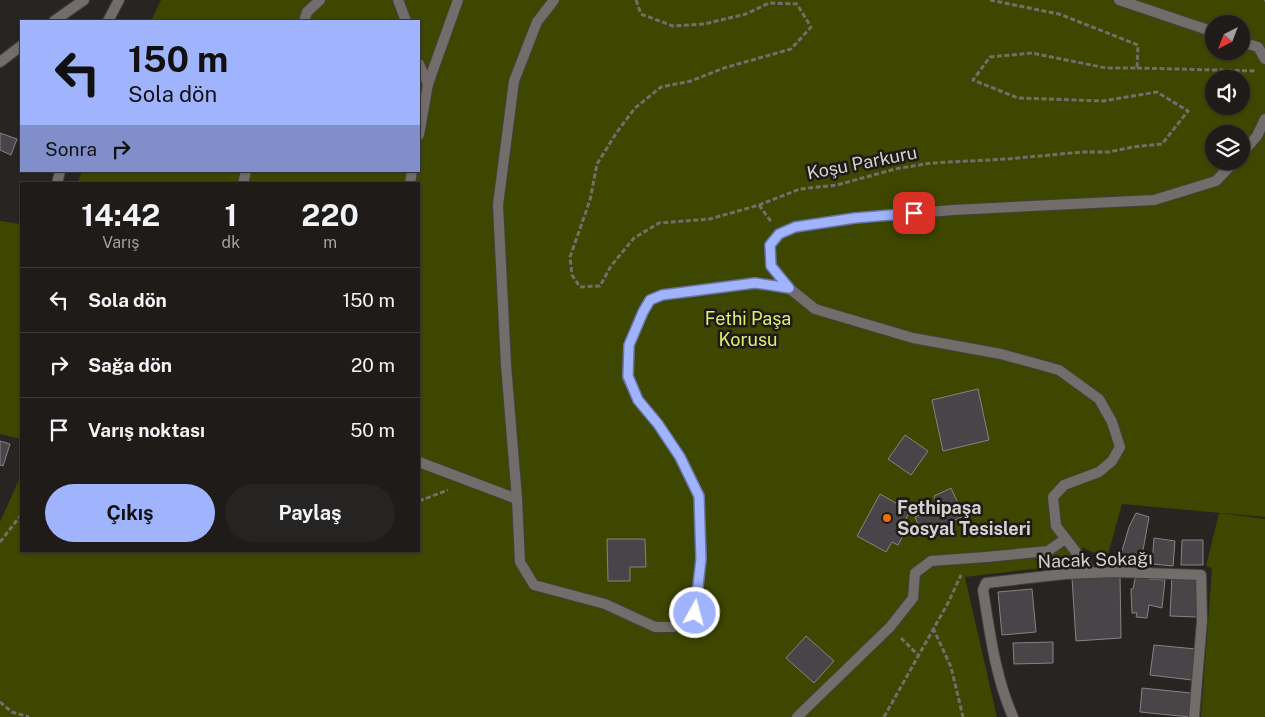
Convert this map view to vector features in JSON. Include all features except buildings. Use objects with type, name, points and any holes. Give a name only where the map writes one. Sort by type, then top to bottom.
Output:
[{"type":"street","points":[[55,20],[84,0]]},
{"type":"street","points":[[109,20],[119,0]]},
{"type":"street","points":[[304,20],[307,12],[320,0]]},
{"type":"street","points":[[398,0],[406,20]]},
{"type":"street","points":[[420,129],[428,84],[458,0]]},
{"type":"street","points":[[554,0],[537,22],[514,81],[498,205],[506,365],[517,498],[520,562],[534,584],[605,604],[655,627],[673,627],[695,613],[701,559],[699,496],[680,457],[658,424],[638,400],[628,376],[629,345],[650,300],[662,295],[755,283],[789,288]]},
{"type":"street","points":[[1119,0],[1205,29]]},
{"type":"street","points":[[1250,45],[1258,47],[1265,59]]},
{"type":"street","points":[[0,62],[20,47]]},
{"type":"street","points":[[420,66],[428,84]]},
{"type":"street","points":[[1250,144],[1257,136],[1265,119]]},
{"type":"street","points":[[1092,573],[1056,526],[1054,497],[1064,485],[1099,472],[1112,461],[1120,447],[1112,422],[1099,399],[1059,370],[1001,354],[913,338],[815,309],[789,288],[771,266],[770,245],[779,234],[795,227],[855,218],[953,210],[1154,200],[1216,182],[1227,170]]},
{"type":"street","points":[[420,462],[517,498]]},
{"type":"street","points":[[797,717],[890,626],[913,598],[915,574],[931,560],[1048,551],[1065,539]]},
{"type":"street","name":"Nacak Sokağı","points":[[1013,717],[1005,700],[995,664],[983,590],[986,583],[1117,572],[1201,575],[1202,621],[1194,717]]},
{"type":"path","name":"Koşu Parkuru","points":[[636,0],[640,14],[673,26],[713,22],[746,14],[770,3],[797,4],[811,27],[791,49],[724,68],[692,81],[661,87],[635,108],[597,164],[590,200],[570,258],[572,275],[580,287],[600,286],[611,266],[634,238],[659,223],[710,219],[759,205],[800,189],[837,185],[895,169],[931,163],[1007,159],[1082,152],[1109,152],[1162,144],[1188,111],[1157,92],[1103,101],[1018,98],[974,80],[990,57],[1032,53],[1106,68],[1136,68]]},
{"type":"path","points":[[990,0],[1059,14],[1138,45],[1136,68],[1265,72]]},
{"type":"path","points":[[759,205],[779,234]]},
{"type":"path","points":[[420,501],[473,482]]},
{"type":"path","points":[[0,542],[20,516]]},
{"type":"path","points":[[884,717],[948,603],[970,558]]},
{"type":"path","points":[[890,626],[918,655]]},
{"type":"path","points":[[933,627],[952,667],[963,717]]},
{"type":"path","points":[[0,702],[12,712],[29,717]]},
{"type":"green space","name":"Fethi Paşa Korusu","points":[[161,0],[1265,0],[1265,517],[1122,504],[1107,558],[1083,548],[1051,567],[965,577],[997,717],[0,717],[0,522],[20,477],[20,552],[420,552],[420,182],[78,182],[82,172],[420,172],[420,20],[151,20]]},
{"type":"green space","points":[[0,221],[20,224],[20,439],[0,434]]},
{"type":"green space","points":[[1219,513],[1265,519],[1265,717],[1201,717],[1212,568],[1206,566]]},
{"type":"place","name":"Fethipaşa Sosyal Tesisleri","points":[[887,518]]},
{"type":"route","points":[[695,613],[701,559],[699,496],[680,457],[658,424],[638,400],[628,376],[629,345],[643,312],[650,300],[662,295],[755,283],[789,288],[771,266],[770,245],[779,234],[795,227],[855,218],[914,213]]}]
